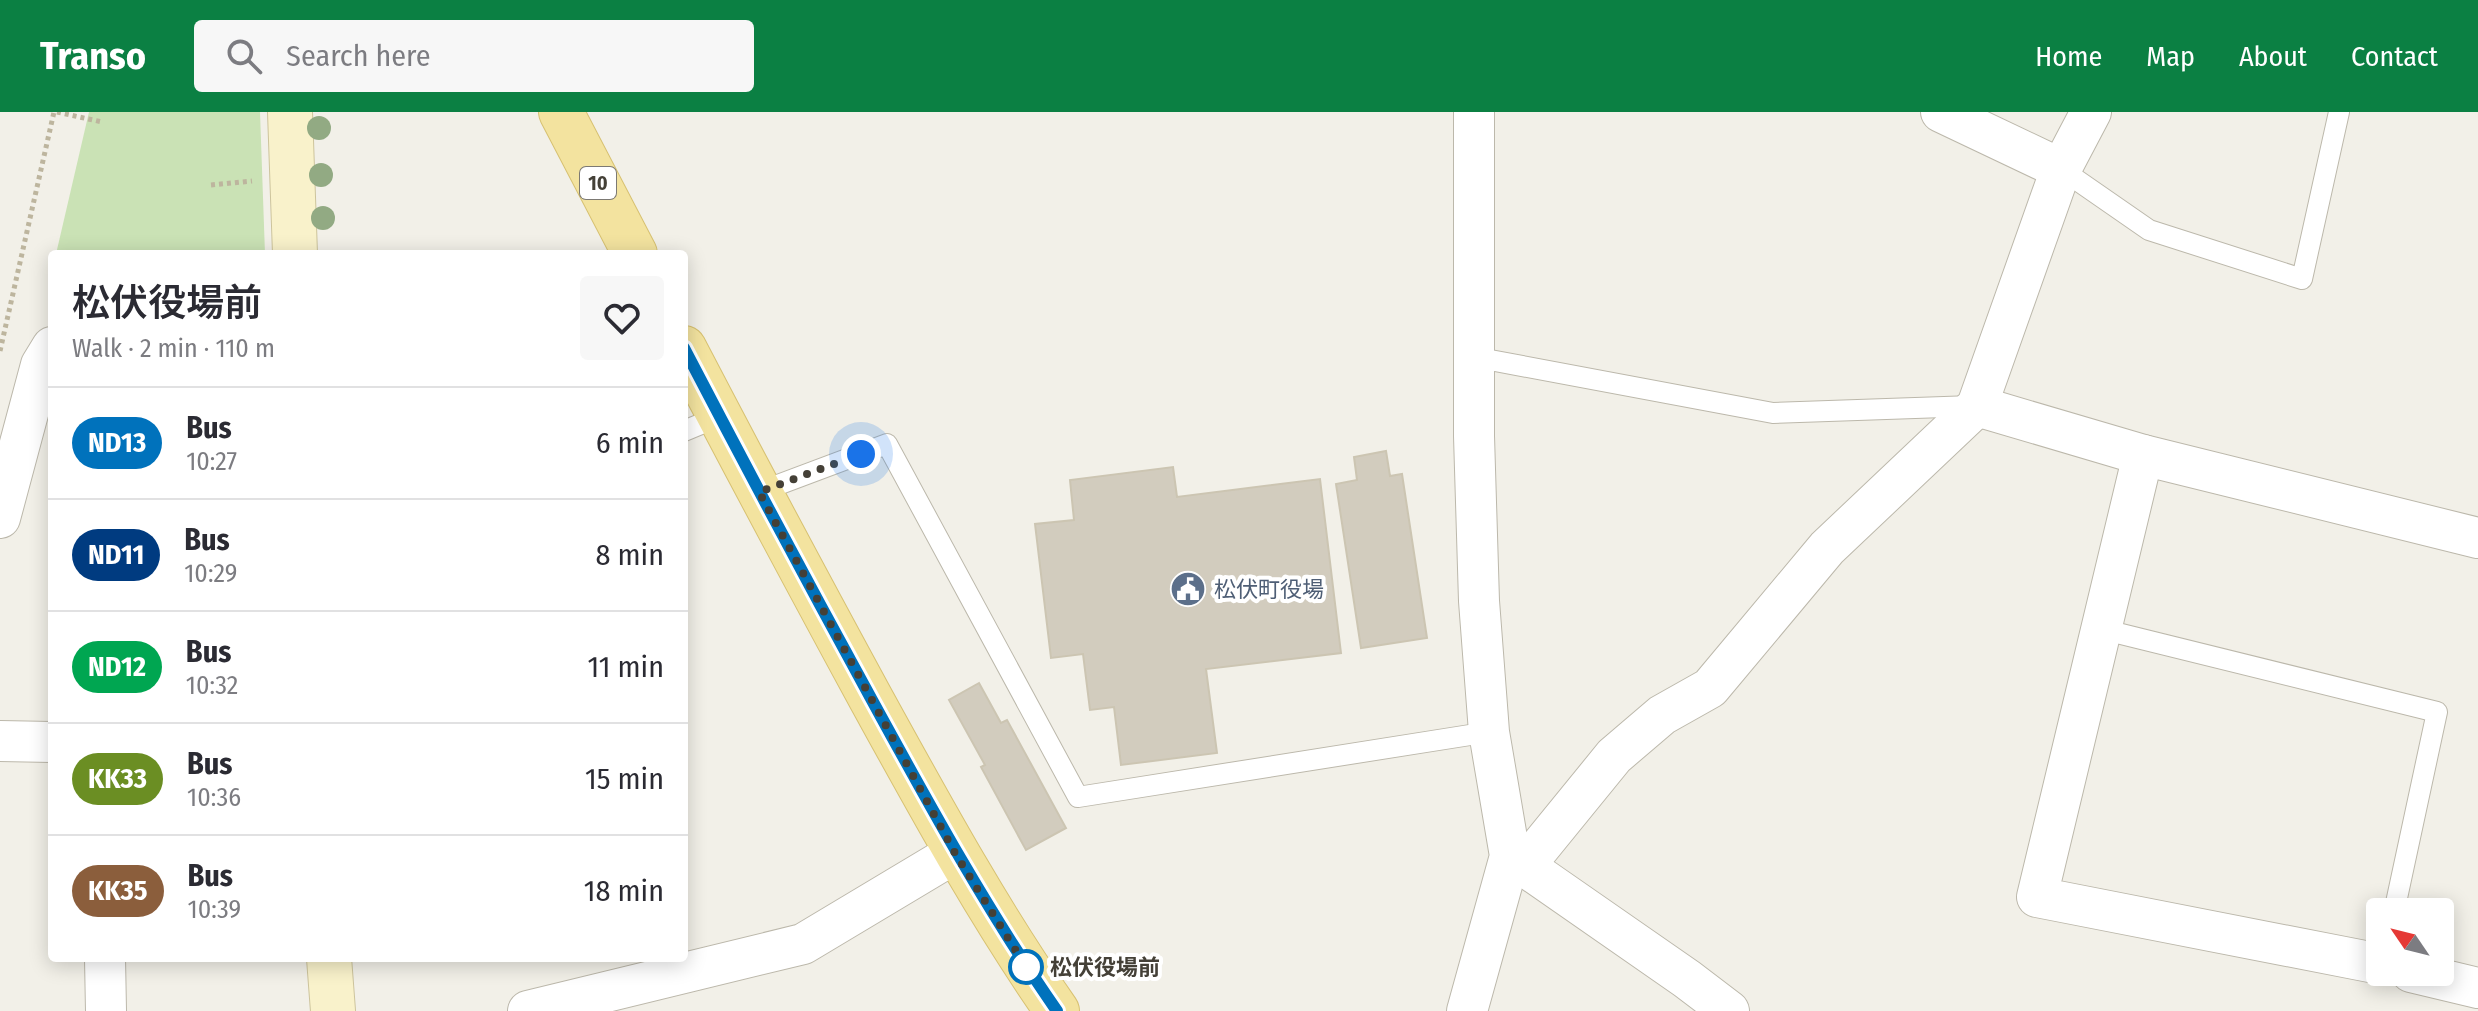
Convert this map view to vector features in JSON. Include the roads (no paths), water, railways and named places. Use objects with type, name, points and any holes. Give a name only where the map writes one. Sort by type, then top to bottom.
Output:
[{"type":"main road","name":"10","points":[[561,112],[633,250]]},
{"type":"main road","points":[[688,365],[702,424],[759,492],[955,853],[1057,1011]]},
{"type":"street","points":[[290,112],[295,250]]},
{"type":"street","points":[[1467,1011],[1510,856],[1489,732],[1479,601],[1474,357],[1474,112]]},
{"type":"street","points":[[1941,112],[2061,169]]},
{"type":"street","points":[[1510,856],[1535,853],[1614,756],[1662,715],[1710,688],[1827,548],[1977,406],[2061,169],[2091,112]]},
{"type":"street","points":[[0,518],[41,365],[48,354]]},
{"type":"street","points":[[1977,406],[2143,455],[2478,538]]},
{"type":"street","points":[[2143,455],[2037,897],[2366,961]]},
{"type":"street","points":[[0,741],[48,742]]},
{"type":"street","points":[[689,961],[803,944],[955,853]]},
{"type":"street","points":[[1510,856],[1729,1011]]},
{"type":"street","points":[[105,962],[106,1011]]},
{"type":"street","points":[[329,962],[333,1011]]},
{"type":"street","points":[[528,1011],[686,962]]},
{"type":"street","points":[[2454,982],[2478,988]]},
{"type":"lane","points":[[2061,169],[2149,230],[2302,279],[2339,112]]},
{"type":"lane","points":[[1474,357],[1773,413],[1977,406]]},
{"type":"lane","points":[[759,492],[887,444],[1078,797],[1489,732]]},
{"type":"lane","points":[[2101,629],[2437,712],[2397,898]]},
{"type":"place","name":"松伏町役場","points":[[1188,589]]},
{"type":"place","name":"松伏役場前","points":[[1026,967]]}]
